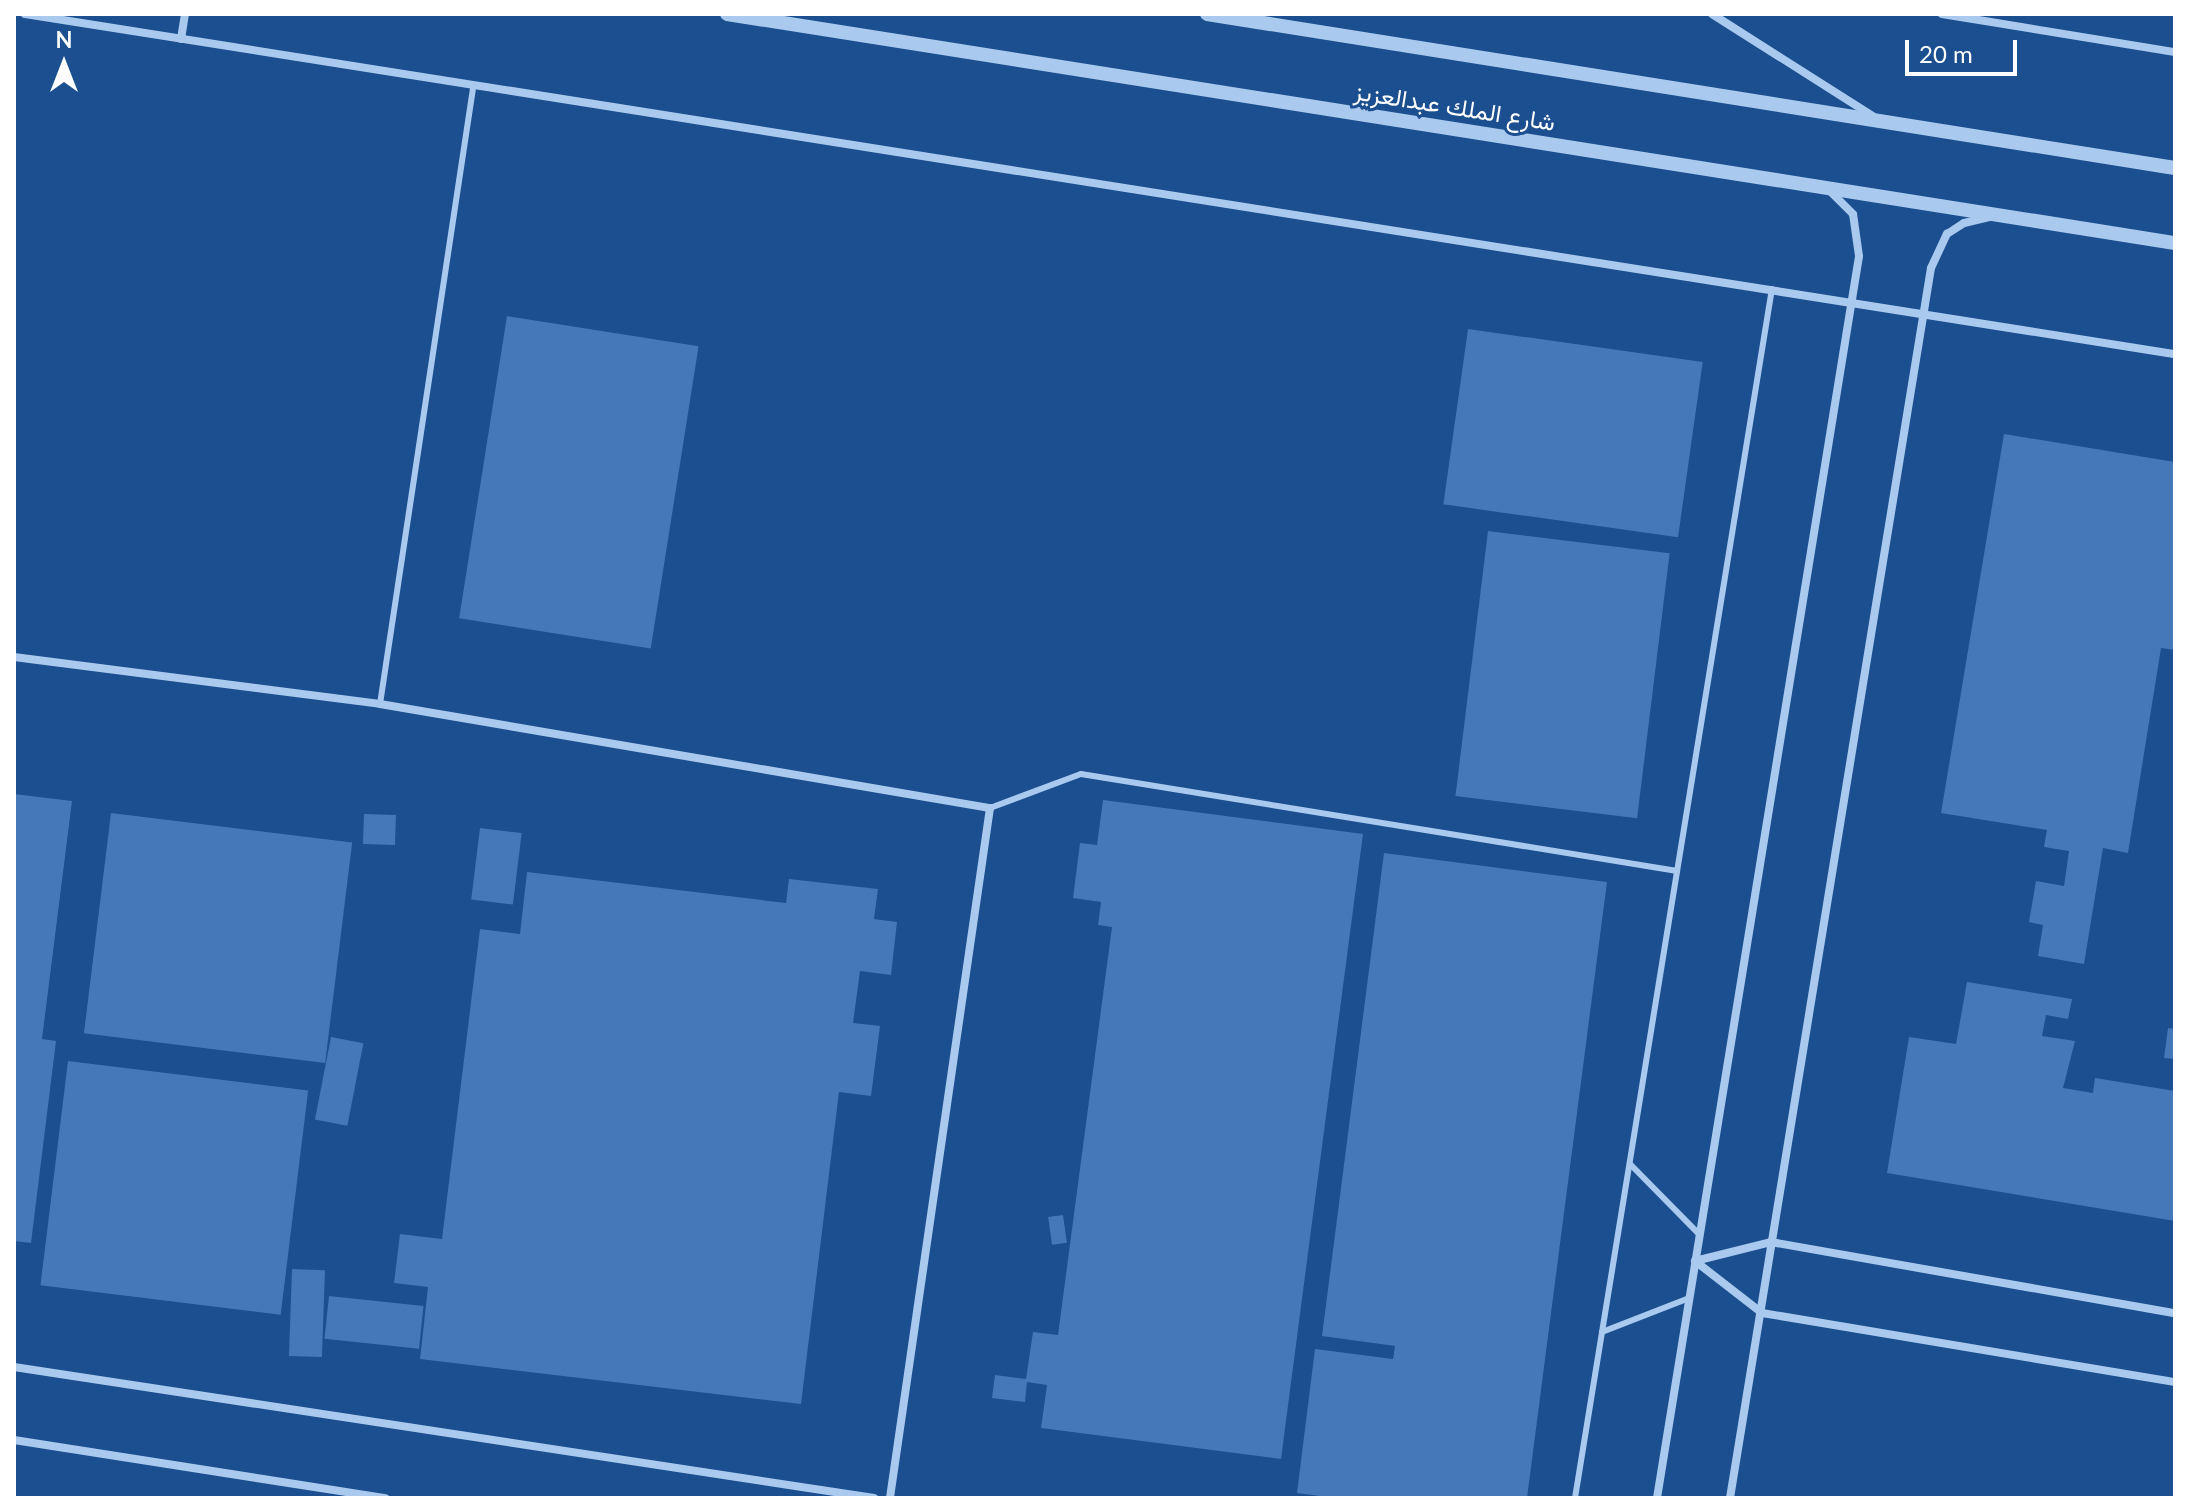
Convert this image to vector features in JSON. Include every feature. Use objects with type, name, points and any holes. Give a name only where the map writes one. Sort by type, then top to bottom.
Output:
[{"type":"street","points":[[25,14],[473,88],[2175,354]]},
{"type":"street","points":[[104,27],[106,14]]},
{"type":"street","points":[[181,39],[185,14]]},
{"type":"street","name":"شارع الملك عبدالعزيز","points":[[727,14],[2175,243]]},
{"type":"street","points":[[1207,14],[2175,168]]},
{"type":"street","points":[[1712,14],[1881,121]]},
{"type":"street","points":[[1942,14],[2175,52]]},
{"type":"street","points":[[1657,1498],[1852,302],[1859,232],[1853,214],[1823,187]]},
{"type":"street","points":[[1730,1498],[1931,268],[1947,234],[1964,223],[2000,215]]},
{"type":"street","points":[[14,657],[380,704],[990,808],[890,1498]]},
{"type":"street","points":[[1695,1261],[1771,1242],[2175,1313]]},
{"type":"street","points":[[1695,1261],[1762,1313],[2175,1382]]},
{"type":"street","points":[[14,1367],[874,1498]]},
{"type":"street","points":[[14,1440],[385,1498]]},
{"type":"lane","points":[[380,704],[473,88]]},
{"type":"lane","points":[[1575,1498],[1772,289]]},
{"type":"lane","points":[[990,808],[1081,774],[1677,871]]},
{"type":"lane","points":[[1630,1164],[1699,1234]]},
{"type":"lane","points":[[1602,1332],[1689,1298]]},
{"type":"building","points":[[507,316],[699,346],[651,649],[459,618]]},
{"type":"building","points":[[1468,329],[1703,362],[1678,537],[1443,504]]},
{"type":"building","points":[[2004,434],[2175,462],[2175,650],[2161,648],[2128,853],[2103,848],[2084,964],[2038,956],[2043,925],[2029,922],[2036,881],[2064,886],[2069,851],[2044,847],[2047,830],[1941,813]]},
{"type":"building","points":[[1488,531],[1670,553],[1637,818],[1455,796]]},
{"type":"building","points":[[14,794],[72,801],[42,1039],[56,1041],[31,1243],[14,1241]]},
{"type":"building","points":[[1103,800],[1363,834],[1281,1459],[1041,1428],[1047,1385],[1027,1382],[1025,1402],[992,1398],[995,1375],[1026,1379],[1033,1332],[1058,1335],[1112,927],[1098,925],[1101,902],[1073,898],[1080,843],[1097,845]]},
{"type":"building","points":[[111,813],[352,843],[325,1063],[84,1033]]},
{"type":"building","points":[[364,814],[396,815],[395,845],[363,844]]},
{"type":"building","points":[[480,828],[522,833],[513,905],[471,899]]},
{"type":"building","points":[[1384,853],[1607,882],[1527,1498],[1335,1498],[1297,1493],[1315,1349],[1393,1359],[1395,1346],[1322,1336]]},
{"type":"building","points":[[527,872],[786,903],[789,879],[878,889],[874,919],[897,922],[891,975],[860,971],[853,1023],[880,1026],[871,1096],[839,1092],[801,1404],[420,1359],[428,1287],[394,1283],[400,1234],[442,1239],[480,929],[520,934]]},
{"type":"building","points":[[1967,982],[2072,999],[2068,1019],[2046,1015],[2042,1036],[2075,1041],[2063,1088],[2093,1093],[2095,1078],[2175,1091],[2175,1221],[1887,1173],[1909,1037],[1956,1044]]},
{"type":"building","points":[[2168,1028],[2175,1029],[2175,1059],[2164,1058]]},
{"type":"building","points":[[331,1037],[363,1043],[347,1126],[315,1119]]},
{"type":"building","points":[[68,1061],[308,1090],[281,1315],[40,1285]]},
{"type":"building","points":[[1063,1215],[1067,1243],[1052,1245],[1048,1217]]},
{"type":"building","points":[[292,1269],[325,1270],[322,1357],[289,1356]]},
{"type":"building","points":[[329,1296],[423,1306],[419,1349],[325,1339]]}]
